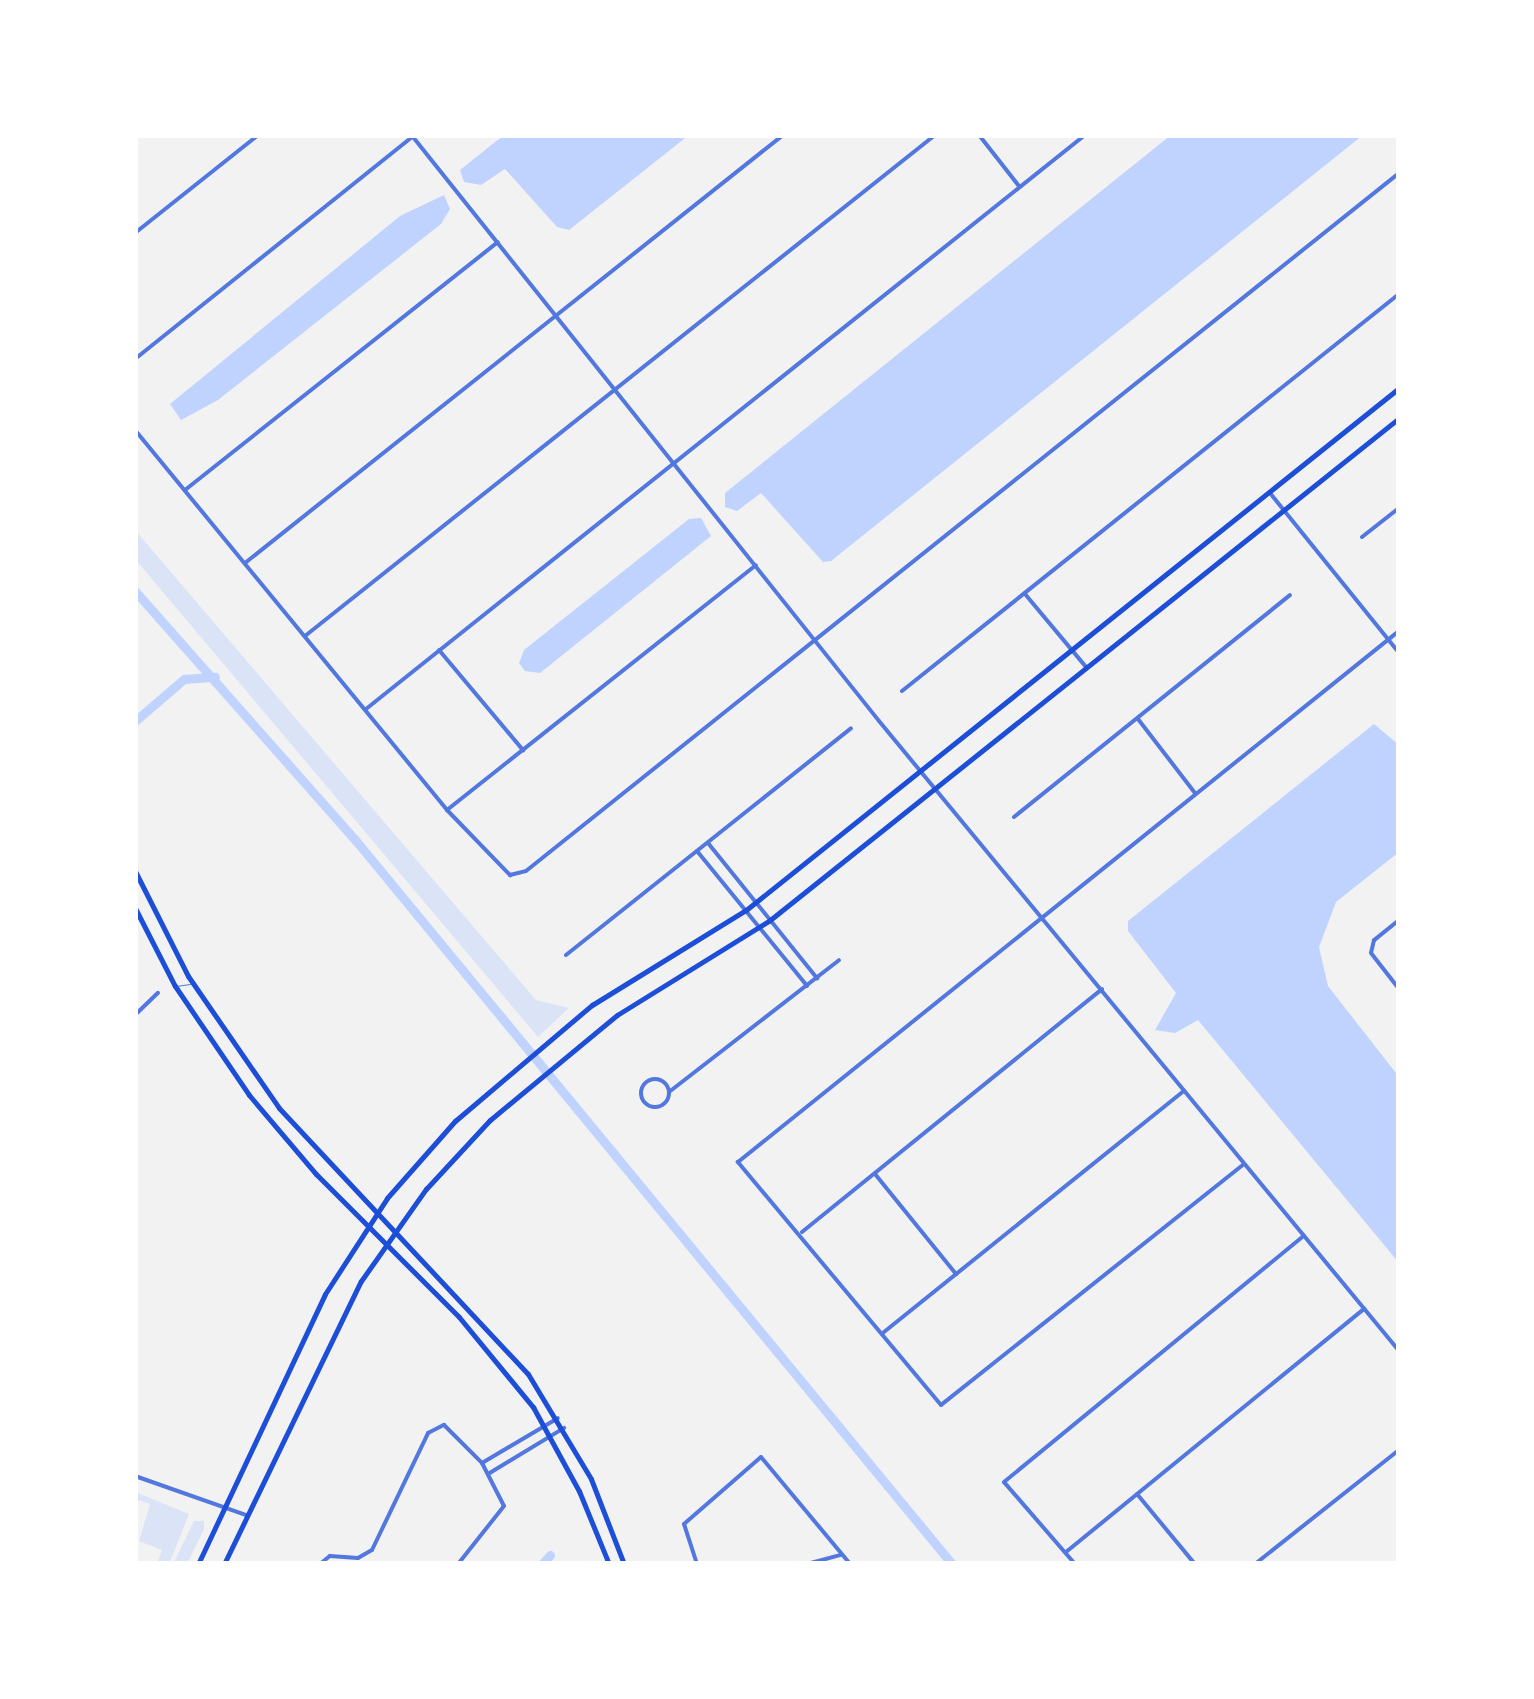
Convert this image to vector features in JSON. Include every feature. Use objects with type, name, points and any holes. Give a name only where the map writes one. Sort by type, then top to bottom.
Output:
[{"type":"main road","points":[[198,1564],[317,1310],[366,1227],[438,1138],[506,1076],[610,993],[746,910],[1399,388]]},
{"type":"main road","points":[[224,1564],[331,1336],[392,1233],[461,1149],[520,1092],[568,1053],[760,928],[1399,418]]},
{"type":"main road","points":[[135,871],[186,973],[279,1108],[392,1233],[492,1330],[558,1418],[624,1564]]},
{"type":"main road","points":[[135,908],[175,986],[249,1095],[366,1227],[459,1318],[545,1426],[609,1564]]},
{"type":"street","points":[[135,232],[258,135]]},
{"type":"street","points":[[245,563],[783,135]]},
{"type":"street","points":[[306,636],[935,135]]},
{"type":"street","points":[[978,135],[1020,187]]},
{"type":"street","points":[[366,709],[1085,135]]},
{"type":"street","points":[[135,359],[413,136],[920,771],[1399,1350]]},
{"type":"street","points":[[135,430],[447,810],[510,875],[526,870],[1399,172]]},
{"type":"street","points":[[185,490],[498,242]]},
{"type":"street","points":[[902,692],[1399,294]]},
{"type":"street","points":[[1270,492],[1399,653]]},
{"type":"street","points":[[1362,537],[1399,508]]},
{"type":"street","points":[[447,810],[756,565]]},
{"type":"street","points":[[1025,594],[1086,668]]},
{"type":"street","points":[[1014,817],[1290,595]]},
{"type":"street","points":[[1244,1164],[941,1405],[801,1232],[738,1162],[1399,631]]},
{"type":"street","points":[[439,650],[523,750]]},
{"type":"street","points":[[1138,719],[1195,794]]},
{"type":"street","points":[[566,955],[851,728]]},
{"type":"street","points":[[708,842],[817,978]]},
{"type":"street","points":[[698,851],[807,986]]},
{"type":"street","points":[[1399,920],[1374,940],[1371,953],[1399,989]]},
{"type":"street","points":[[669,1092],[654,1078],[641,1094],[656,1107],[669,1092],[839,960]]},
{"type":"street","points":[[801,1232],[1102,989]]},
{"type":"street","points":[[135,1015],[158,992]]},
{"type":"street","points":[[884,1332],[1184,1091]]},
{"type":"street","points":[[875,1174],[956,1274]]},
{"type":"street","points":[[1075,1564],[1004,1482],[1304,1236]]},
{"type":"street","points":[[1065,1552],[1364,1308]]},
{"type":"street","points":[[482,1464],[558,1418]]},
{"type":"street","points":[[320,1564],[330,1556],[358,1558],[371,1551],[435,1427],[454,1428],[488,1474],[503,1512],[458,1564]]},
{"type":"street","points":[[488,1474],[564,1428]]},
{"type":"street","points":[[1255,1564],[1399,1450]]},
{"type":"street","points":[[697,1564],[684,1524],[760,1457],[850,1564]]},
{"type":"street","points":[[135,1476],[246,1515]]},
{"type":"street","points":[[1137,1494],[1195,1564]]},
{"type":"street","points":[[807,1564],[842,1554]]},
{"type":"lane","points":[[175,986],[186,973]]},
{"type":"lane","points":[[175,986],[193,984]]},
{"type":"shaded area","points":[[135,530],[536,1000],[569,1008],[538,1037],[135,559]]},
{"type":"shaded area","points":[[135,1492],[189,1514],[169,1564],[157,1564],[162,1550],[139,1541],[150,1504],[139,1500],[135,1508]]},
{"type":"shaded area","points":[[194,1521],[204,1521],[204,1529],[187,1564],[173,1564]]},
{"type":"water","points":[[504,135],[689,135],[569,230],[557,227],[505,169],[481,185],[464,182],[460,170]]},
{"type":"water","points":[[1171,135],[1363,135],[831,561],[823,562],[761,493],[737,511],[725,507],[725,493]]},
{"type":"water","points":[[444,195],[450,209],[441,224],[218,400],[181,420],[170,404],[400,216]]},
{"type":"water","points":[[701,518],[711,536],[540,673],[525,671],[519,663],[524,650],[689,519]]},
{"type":"water","points":[[1374,724],[1399,745],[1399,852],[1336,902],[1319,947],[1328,986],[1399,1077],[1399,1263],[1198,1020],[1175,1033],[1155,1030],[1176,993],[1128,931],[1128,921]]},
{"type":"waterway","points":[[135,591],[357,842],[952,1564]]},
{"type":"waterway","points":[[135,721],[184,679],[215,677]]},
{"type":"waterway","points":[[542,1564],[550,1555]]}]
